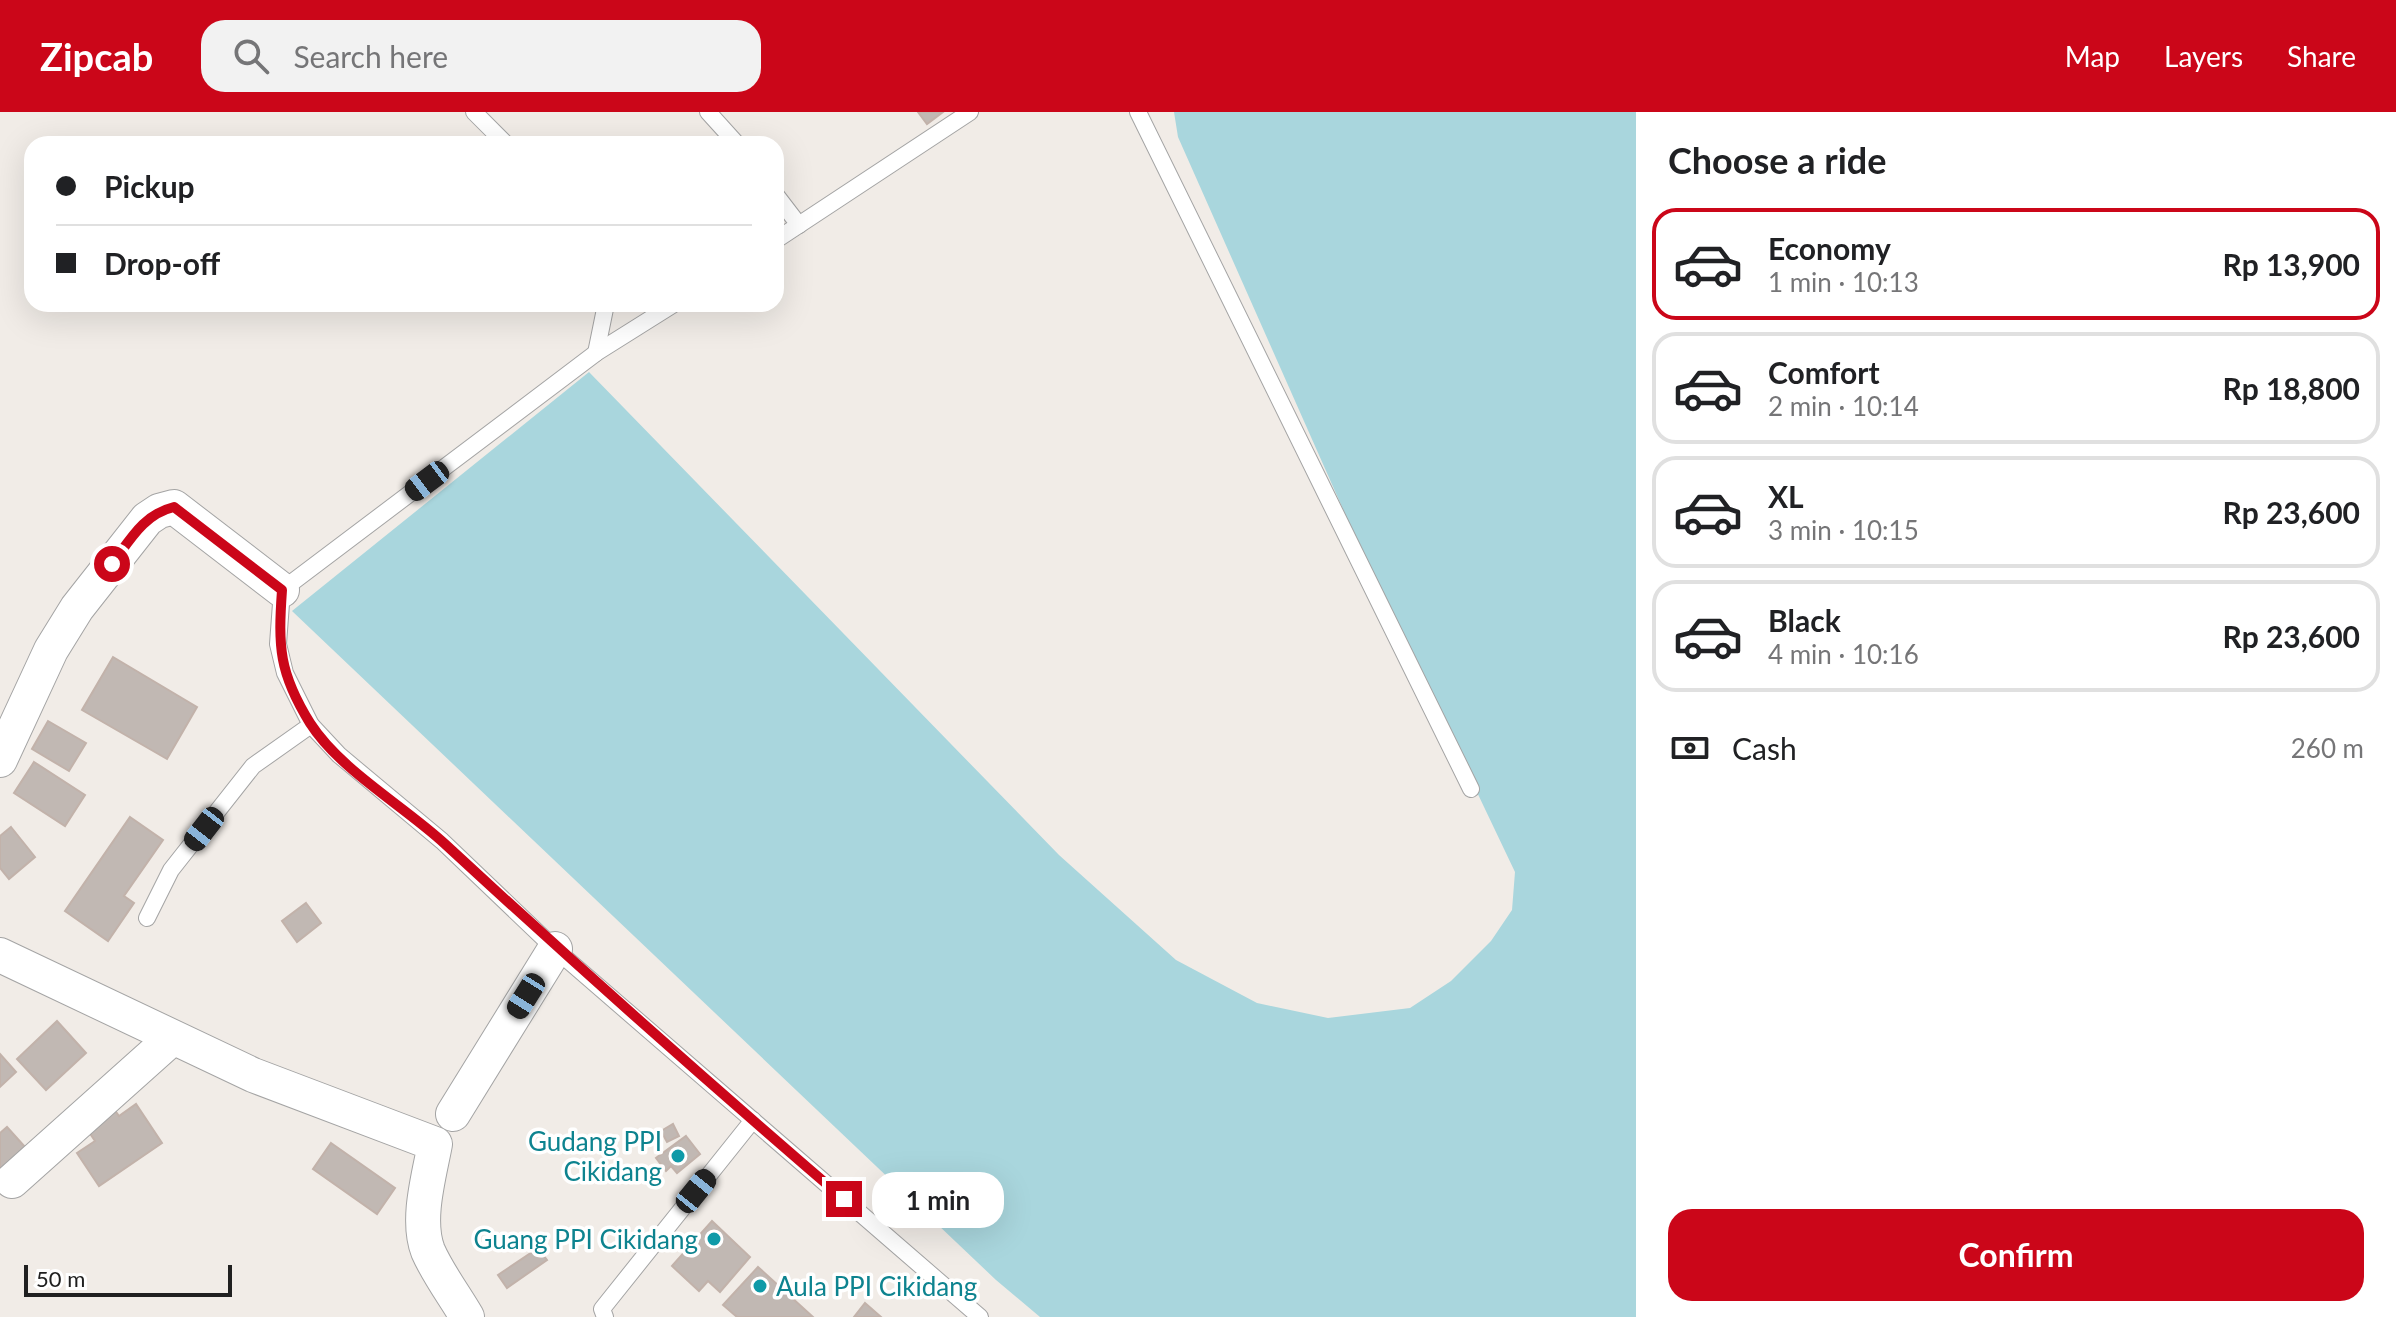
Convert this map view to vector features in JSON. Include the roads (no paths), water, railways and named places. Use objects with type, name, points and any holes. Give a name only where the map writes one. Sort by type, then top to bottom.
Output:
[{"type":"street","points":[[0,760],[51,650],[77,608],[147,519],[159,511],[174,507],[282,590]]},
{"type":"street","points":[[453,1114],[555,949]]},
{"type":"street","points":[[0,955],[253,1075],[435,1144],[426,1192],[424,1234],[428,1250],[467,1317]]},
{"type":"street","points":[[12,1181],[172,1038]]},
{"type":"lane","points":[[474,112],[498,136]]},
{"type":"lane","points":[[708,112],[730,136]]},
{"type":"lane","points":[[784,235],[970,112]]},
{"type":"lane","points":[[1138,112],[1471,789]]},
{"type":"lane","points":[[784,205],[799,225]]},
{"type":"lane","points":[[596,353],[604,312]]},
{"type":"lane","points":[[661,312],[596,353],[282,590],[278,644],[285,673],[311,725],[339,755],[442,841],[555,949],[980,1317]]},
{"type":"lane","points":[[147,918],[171,870],[253,766],[311,725]]},
{"type":"lane","points":[[605,1317],[602,1309],[753,1120]]},
{"type":"water","points":[[1174,112],[1636,112],[1636,1317],[1040,1317],[996,1280],[292,611],[589,372],[1059,855],[1176,960],[1257,1003],[1328,1018],[1410,1008],[1451,981],[1491,941],[1512,910],[1515,872],[1354,534],[1178,137]]},
{"type":"place","name":"Gudang PPI Cikidang","points":[[678,1156]]},
{"type":"place","name":"Guang PPI Cikidang","points":[[714,1239]]},
{"type":"place","name":"Aula PPI Cikidang","points":[[760,1286]]}]
